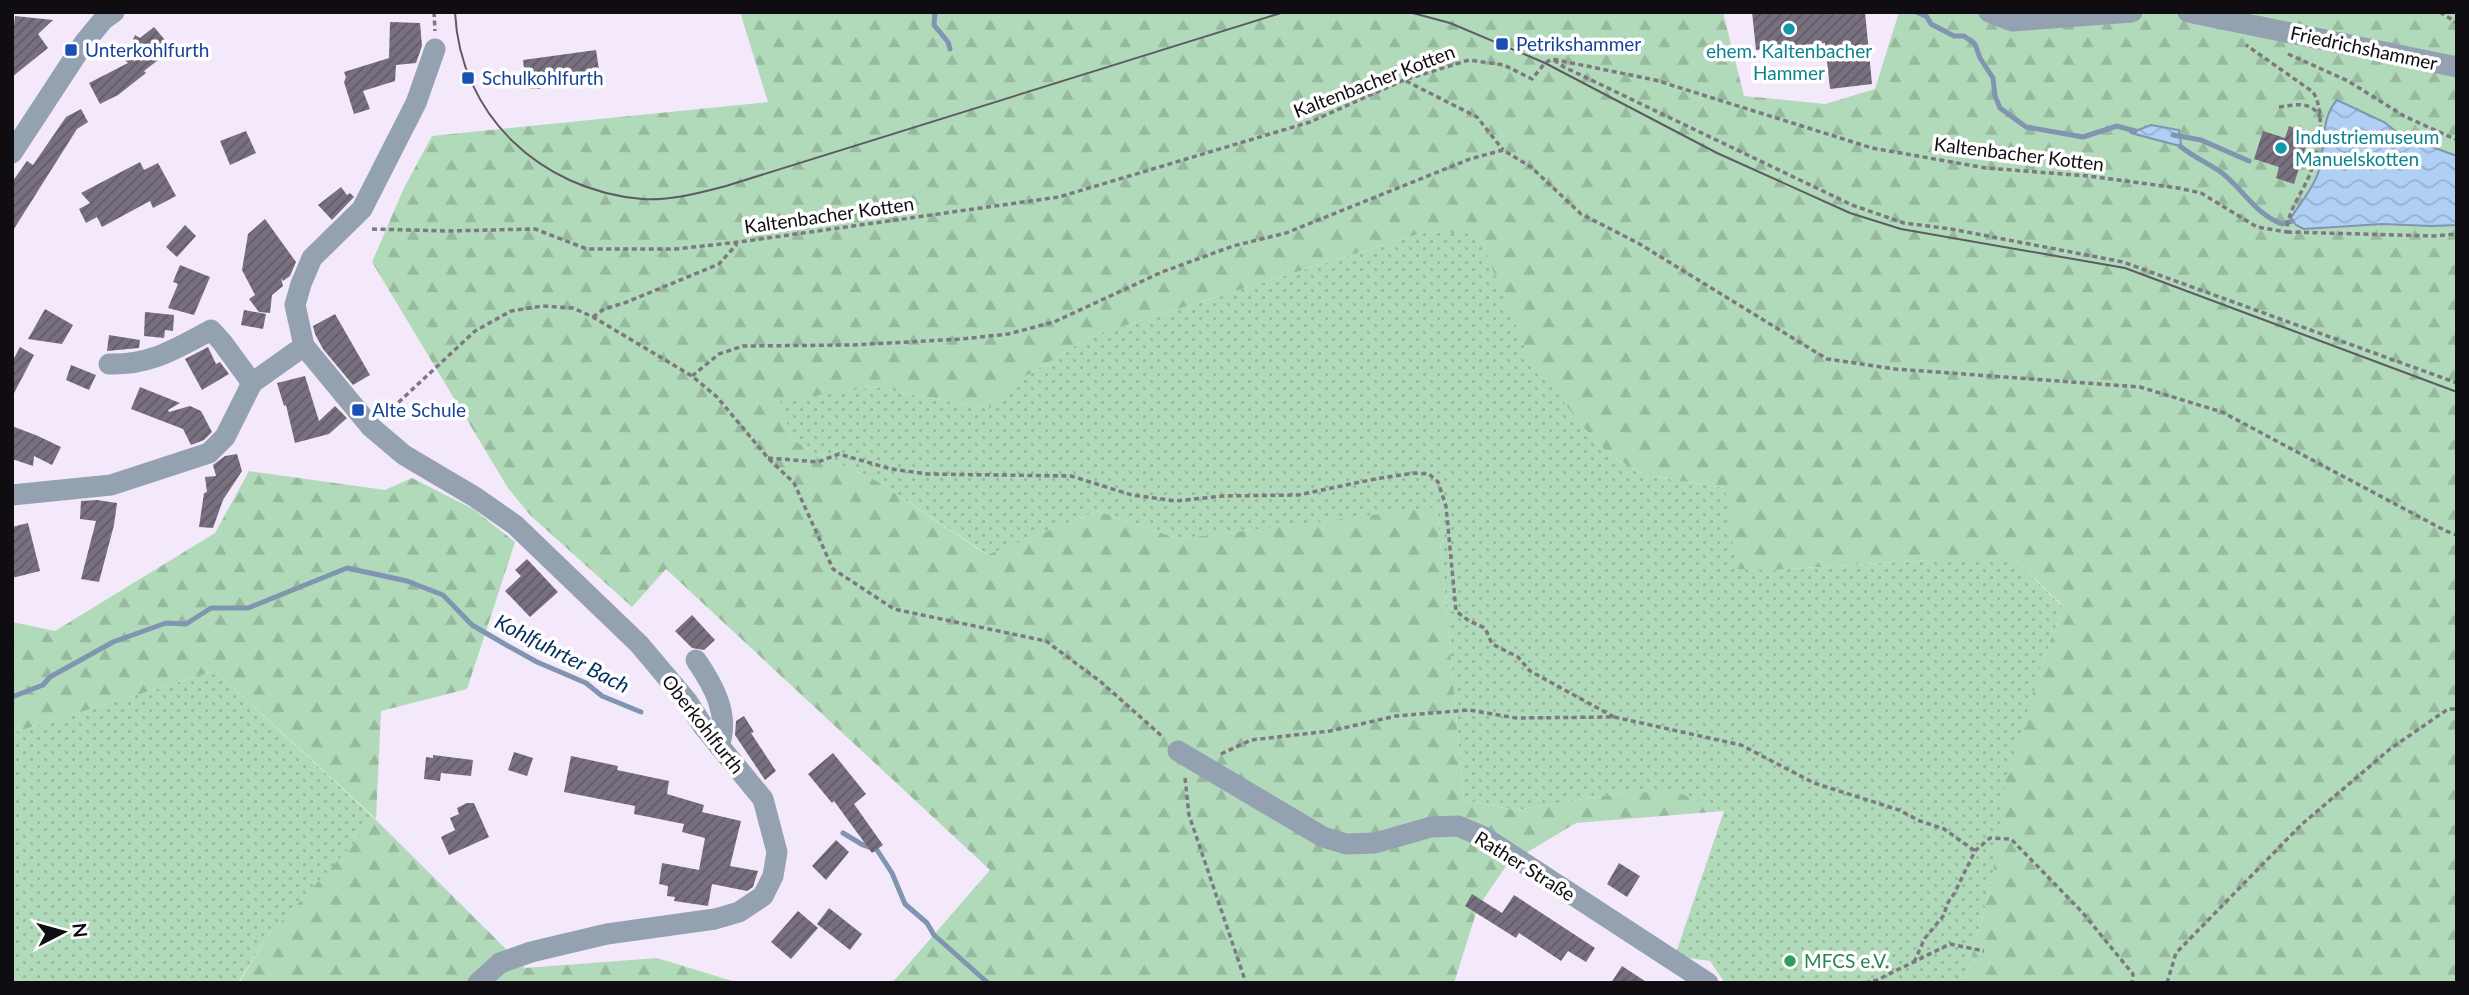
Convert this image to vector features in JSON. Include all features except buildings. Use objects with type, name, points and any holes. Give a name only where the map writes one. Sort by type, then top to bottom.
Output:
[{"type":"street","points":[[12,153],[84,43],[103,20],[114,12]]},
{"type":"street","points":[[1989,12],[2012,20],[2132,12]]},
{"type":"street","name":"Friedrichshammer","points":[[2188,12],[2457,67]]},
{"type":"street","points":[[372,427],[304,346],[295,305],[300,284],[312,258],[362,209],[416,103],[435,49]]},
{"type":"street","points":[[109,364],[131,365],[158,358],[211,330],[252,383]]},
{"type":"street","points":[[12,495],[111,485],[209,453],[225,437],[252,383],[304,346]]},
{"type":"street","name":"Oberkohlfurth","points":[[372,427],[404,456],[442,477],[515,525],[639,644],[763,799],[777,852],[773,876],[763,896],[739,912],[715,919],[607,934],[531,952],[500,963],[478,983]]},
{"type":"street","points":[[696,660],[718,698],[724,732],[719,746]]},
{"type":"street","name":"Rather Straße","points":[[1190,758],[1323,837],[1346,844],[1375,843],[1431,827],[1458,826],[1484,837],[1708,983]]},
{"type":"path","points":[[2441,12],[2457,23]]},
{"type":"path","points":[[2238,38],[2313,92],[2320,102],[2321,122],[2311,172],[2288,218],[2287,230]]},
{"type":"path","points":[[2294,57],[2348,81],[2404,116],[2457,141]]},
{"type":"path","points":[[1552,59],[1852,205],[1904,223],[1951,229],[2123,262],[2457,383]]},
{"type":"path","name":"Kaltenbacher Kotten","points":[[375,228],[448,231],[535,229],[587,249],[676,249],[1059,197],[1310,122],[1404,80],[1469,60],[1504,65],[1532,79],[1545,63],[1552,59],[1655,80],[1872,148],[1986,168],[2088,176],[2201,193],[2256,228],[2434,236],[2457,234]]},
{"type":"path","points":[[1404,80],[1477,117],[1503,150],[1531,167],[1581,214],[1638,243],[1828,359],[1895,369],[2140,387],[2222,412],[2457,535]]},
{"type":"path","points":[[2279,107],[2308,105],[2317,111],[2321,122]]},
{"type":"path","points":[[692,376],[719,354],[743,346],[853,345],[962,339],[1007,334],[1054,322],[1162,272],[1234,246],[1286,233],[1469,159],[1503,150]]},
{"type":"path","points":[[593,317],[604,309],[719,264],[739,242]]},
{"type":"path","points":[[372,427],[475,331],[511,311],[542,306],[573,308],[593,317],[692,376],[717,397],[768,458],[794,483],[834,569],[894,609],[1046,641],[1101,682],[1190,758]]},
{"type":"path","points":[[768,458],[818,462],[839,454],[891,469],[928,474],[1071,476],[1132,495],[1175,501],[1223,496],[1298,495],[1374,479],[1414,473],[1429,474],[1438,482],[1446,506],[1456,611],[1485,628],[1492,644],[1518,657],[1530,671],[1614,717]]},
{"type":"path","points":[[2167,983],[2176,953],[2301,825],[2390,749],[2448,709],[2457,709]]},
{"type":"path","points":[[1190,758],[1225,751],[1251,740],[1330,731],[1396,716],[1469,710],[1516,718],[1614,717],[1741,744],[1814,783],[1899,810],[1944,829],[1975,851]]},
{"type":"path","points":[[1190,758],[1185,780],[1189,815],[1246,983]]},
{"type":"path","points":[[1914,962],[1925,939],[1944,915],[1975,851],[1990,838],[2011,839],[2082,912],[2133,974],[2132,983]]},
{"type":"path","points":[[1865,983],[1877,980],[1951,944],[1984,951]]},
{"type":"green space","points":[[740,12],[1723,12],[1744,96],[1825,104],[1875,89],[1899,12],[2457,12],[2457,156],[2402,136],[2384,122],[2326,120],[2319,173],[2291,218],[2304,229],[2382,224],[2457,225],[2457,983],[1964,983],[1991,886],[2006,780],[2063,606],[2015,560],[1928,560],[1773,570],[1736,569],[1725,488],[1644,475],[1609,454],[1580,424],[1527,352],[1478,234],[1425,232],[1091,336],[1012,385],[989,409],[874,387],[780,401],[792,439],[815,453],[877,481],[987,555],[1098,511],[1178,539],[1437,507],[1464,800],[1516,810],[1627,792],[1679,793],[1724,811],[1576,823],[1521,856],[1511,859],[1478,907],[1454,983],[892,983],[990,870],[666,569],[632,607],[530,515],[508,488],[372,262],[404,188],[432,136],[768,102]]},
{"type":"green space","points":[[1425,232],[1478,233],[1496,272],[1580,424],[1609,454],[1644,475],[1725,488],[1773,570],[1928,560],[2015,560],[2063,607],[2040,670],[1991,886],[1964,983],[1725,983],[1710,961],[1675,956],[1724,811],[1627,792],[1516,810],[1464,800],[1437,508],[1178,539],[1098,511],[988,555],[877,481],[815,453],[792,439],[779,400],[874,387],[989,409],[1012,385],[1091,336]]},
{"type":"green space","points":[[249,471],[385,490],[412,478],[473,509],[515,542],[467,689],[381,711],[376,820],[525,968],[657,958],[739,983],[239,983],[266,938],[376,819],[215,671],[12,733],[12,622],[55,631],[215,533]]},
{"type":"green space","points":[[215,671],[376,820],[266,938],[238,983],[12,983],[12,733]]},
{"type":"water","points":[[2337,100],[2384,122],[2402,136],[2457,156],[2457,225],[2382,224],[2304,229],[2296,225],[2291,218],[2317,176],[2328,115]]},
{"type":"water","points":[[2151,125],[2179,130],[2180,146],[2131,133],[2128,129],[2138,130]]},
{"type":"waterway","points":[[935,12],[934,25],[948,42],[950,49]]},
{"type":"waterway","points":[[1917,12],[1927,17],[1931,24],[1954,36],[1964,36],[1975,44],[1980,58],[1993,78],[1995,96],[2000,108],[2026,127],[2083,137],[2117,126],[2135,131]]},
{"type":"waterway","points":[[2173,135],[2201,140],[2249,161]]},
{"type":"waterway","points":[[2180,146],[2222,173],[2264,214],[2282,224],[2292,221]]},
{"type":"waterway","name":"Kohlfuhrter Bach","points":[[12,697],[43,685],[50,677],[113,642],[166,623],[186,624],[211,608],[248,608],[347,568],[407,581],[443,595],[472,625],[537,662],[586,683],[602,696],[641,712]]},
{"type":"waterway","name":"Kohlfuhrter Bach","points":[[843,833],[877,850],[892,873],[905,904],[927,923],[934,935],[988,983]]},
{"type":"tram line","points":[[455,12],[460,49],[472,83],[489,114],[512,141],[539,163],[570,180],[605,193],[642,199],[684,196],[726,186],[1284,12]]},
{"type":"tram line","points":[[1409,12],[1450,23],[1545,63],[1717,153],[1850,213],[1901,229],[2125,268],[2457,392]]},
{"type":"place","name":"ehem. Kaltenbacher Hammer","points":[[1789,29]]},
{"type":"place","name":"Petrikshammer","points":[[1502,44]]},
{"type":"place","name":"Unterkohlfurth","points":[[71,50]]},
{"type":"place","name":"Schulkohlfurth","points":[[468,78]]},
{"type":"place","name":"Industriemuseum Manuelskotten","points":[[2281,148]]},
{"type":"place","name":"Alte Schule","points":[[358,410]]},
{"type":"place","name":"MFCS e.V.","points":[[1790,961]]}]
